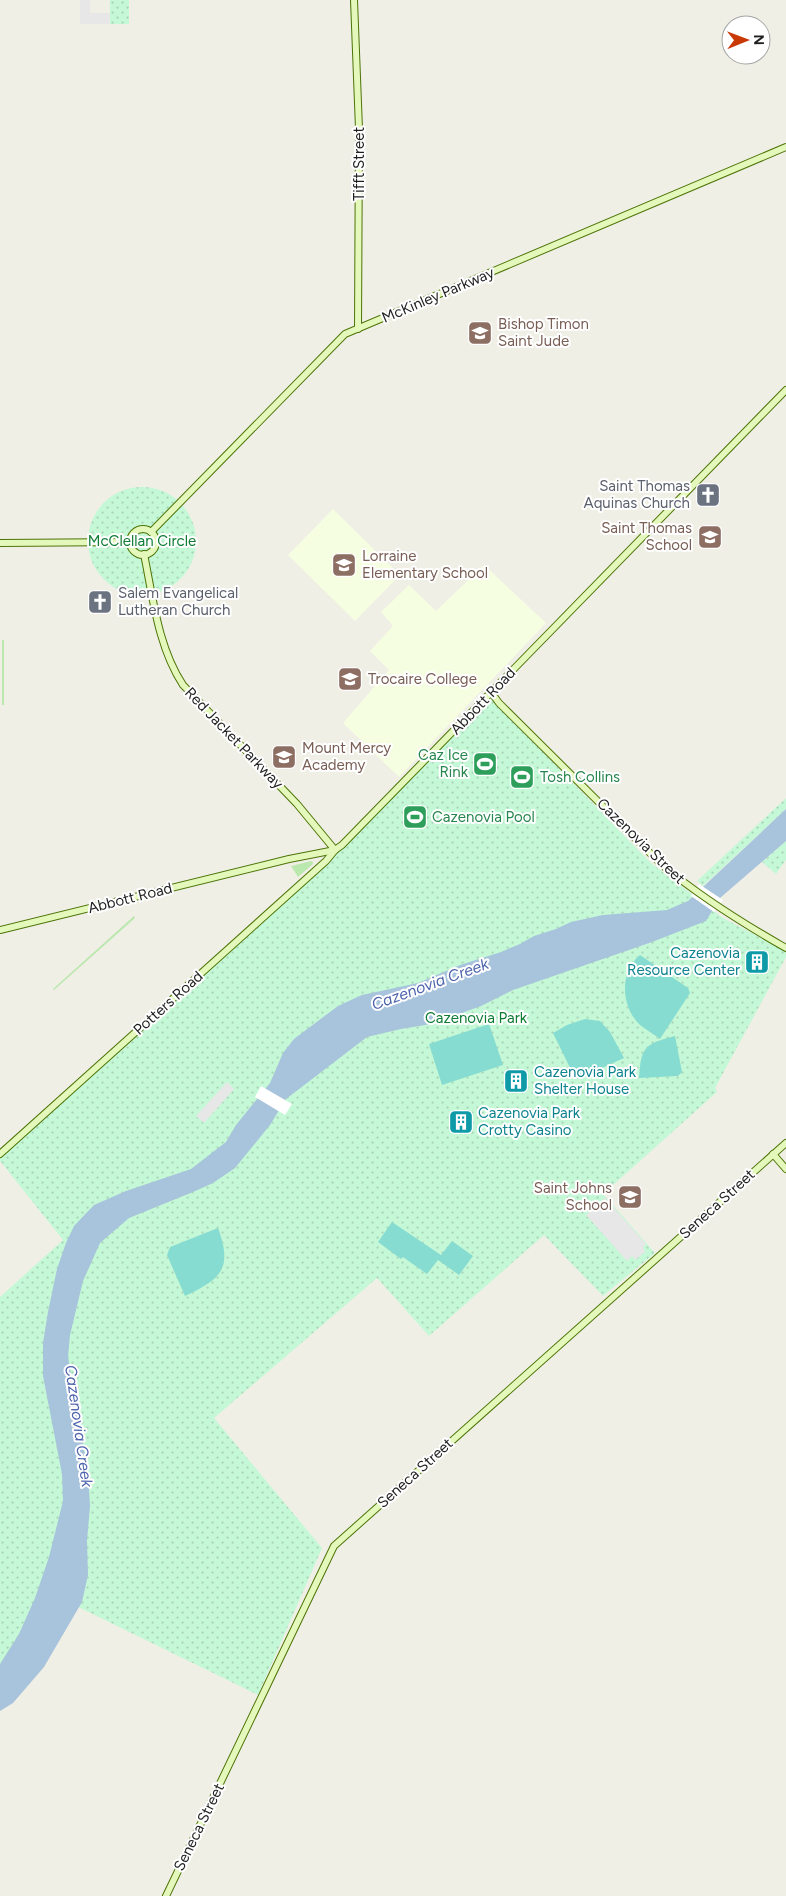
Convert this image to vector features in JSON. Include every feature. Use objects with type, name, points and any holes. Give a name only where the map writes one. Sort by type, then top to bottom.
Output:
[{"type":"street","name":"Tifft Street","points":[[354,0],[359,137],[358,329]]},
{"type":"street","name":"McKinley Parkway","points":[[151,532],[340,338],[786,147]]},
{"type":"street","name":"Abbott Road","points":[[0,930],[289,859],[335,850],[348,840],[786,390]]},
{"type":"street","points":[[145,529],[151,532],[155,539],[155,545],[150,552],[144,554],[135,552],[130,542],[132,535],[137,530],[145,529]]},
{"type":"street","points":[[0,544],[130,542]]},
{"type":"street","name":"Red Jacket Parkway","points":[[144,554],[164,645],[176,675],[297,804],[335,850]]},
{"type":"street","name":"Cazenovia Street","points":[[491,692],[499,703],[662,865],[720,908],[786,948]]},
{"type":"street","name":"Potters Road","points":[[0,1154],[326,861],[335,850]]},
{"type":"street","name":"Seneca Street","points":[[166,1896],[334,1546],[786,1143]]},
{"type":"street","points":[[773,1154],[786,1169]]},
{"type":"shaded area","points":[[80,0],[90,0],[90,13],[110,13],[109,24],[80,24]]},
{"type":"shaded area","name":"Lorraine Elementary School","points":[[333,509],[400,575],[355,621],[288,555]]},
{"type":"shaded area","points":[[484,565],[546,623],[399,777],[343,723],[389,670],[370,651],[393,626],[381,612],[409,585],[436,611]]},
{"type":"shaded area","points":[[640,955],[688,988],[690,993],[660,1039],[640,1025],[634,1018],[626,999],[625,990],[628,971]]},
{"type":"shaded area","points":[[585,1019],[600,1021],[610,1032],[624,1058],[582,1077],[574,1076],[553,1033],[567,1025]]},
{"type":"shaded area","points":[[489,1024],[503,1065],[442,1085],[429,1044]]},
{"type":"shaded area","points":[[675,1036],[682,1072],[678,1076],[639,1078],[641,1059],[646,1048]]},
{"type":"shaded area","points":[[227,1082],[234,1089],[204,1123],[196,1116]]},
{"type":"shaded area","points":[[605,1198],[646,1244],[643,1247],[645,1252],[635,1260],[632,1256],[627,1261],[586,1215]]},
{"type":"shaded area","points":[[392,1222],[441,1255],[452,1241],[473,1256],[459,1275],[438,1260],[427,1274],[403,1257],[401,1259],[378,1242]]},
{"type":"shaded area","points":[[218,1228],[224,1254],[224,1263],[221,1271],[207,1284],[185,1296],[167,1255],[170,1247]]},
{"type":"green space","points":[[110,0],[129,0],[129,24],[110,24]]},
{"type":"green space","name":"McClellan Circle","points":[[142,487],[152,488],[172,496],[180,503],[187,511],[195,531],[195,551],[187,571],[180,579],[172,586],[152,594],[142,595],[132,594],[112,586],[104,579],[97,571],[89,551],[88,541],[89,531],[97,511],[104,503],[112,496],[132,488]]},
{"type":"green space","points":[[2,640],[4,640],[4,705],[2,705]]},
{"type":"green space","name":"Cazenovia Park","points":[[490,698],[651,863],[723,918],[786,951],[786,957],[715,1088],[717,1092],[603,1194],[655,1253],[603,1296],[544,1235],[429,1336],[377,1278],[214,1418],[322,1548],[258,1695],[68,1602],[0,1674],[0,1297],[63,1240],[0,1161],[0,1157],[100,1069],[344,846]]},
{"type":"green space","points":[[786,798],[786,809],[703,886],[697,881]]},
{"type":"green space","points":[[786,841],[786,860],[776,874],[762,862]]},
{"type":"green space","points":[[311,861],[313,864],[298,877],[291,866]]},
{"type":"green space","points":[[134,916],[135,918],[53,989]]},
{"type":"water","name":"Cazenovia Creek","points":[[786,809],[786,841],[720,898],[706,921],[652,942],[513,990],[481,1006],[431,1024],[367,1037],[286,1099],[270,1125],[235,1168],[213,1183],[129,1218],[100,1243],[83,1281],[70,1335],[68,1357],[88,1472],[90,1506],[87,1541],[88,1575],[82,1602],[44,1667],[13,1703],[0,1711],[0,1664],[19,1634],[35,1598],[49,1557],[63,1501],[62,1474],[43,1376],[43,1343],[57,1269],[74,1226],[94,1205],[126,1191],[191,1169],[226,1142],[236,1125],[270,1083],[283,1053],[294,1039],[338,1006],[362,995],[418,983],[460,965],[501,952],[534,936],[571,922],[603,915],[667,910],[688,901]]},
{"type":"pier","points":[[699,884],[723,900],[714,912],[691,896]]},
{"type":"pier","points":[[261,1086],[292,1104],[285,1115],[255,1097]]},
{"type":"place","name":"Bishop Timon Saint Jude","points":[[480,333]]},
{"type":"place","name":"Saint Thomas Aquinas Church","points":[[708,495]]},
{"type":"place","name":"Saint Thomas School","points":[[710,537]]},
{"type":"place","name":"Lorraine Elementary School","points":[[344,565]]},
{"type":"place","name":"Salem Evangelical Lutheran Church","points":[[100,602]]},
{"type":"place","name":"Trocaire College","points":[[350,679]]},
{"type":"place","name":"Mount Mercy Academy","points":[[284,757]]},
{"type":"place","name":"Caz Ice Rink","points":[[485,764]]},
{"type":"place","name":"Tosh Collins","points":[[522,777]]},
{"type":"place","name":"Cazenovia Pool","points":[[415,817]]},
{"type":"place","name":"Cazenovia Resource Center","points":[[757,962]]},
{"type":"place","name":"Cazenovia Park Shelter House","points":[[516,1081]]},
{"type":"place","name":"Cazenovia Park Crotty Casino","points":[[461,1122]]},
{"type":"place","name":"Saint Johns School","points":[[630,1197]]}]
